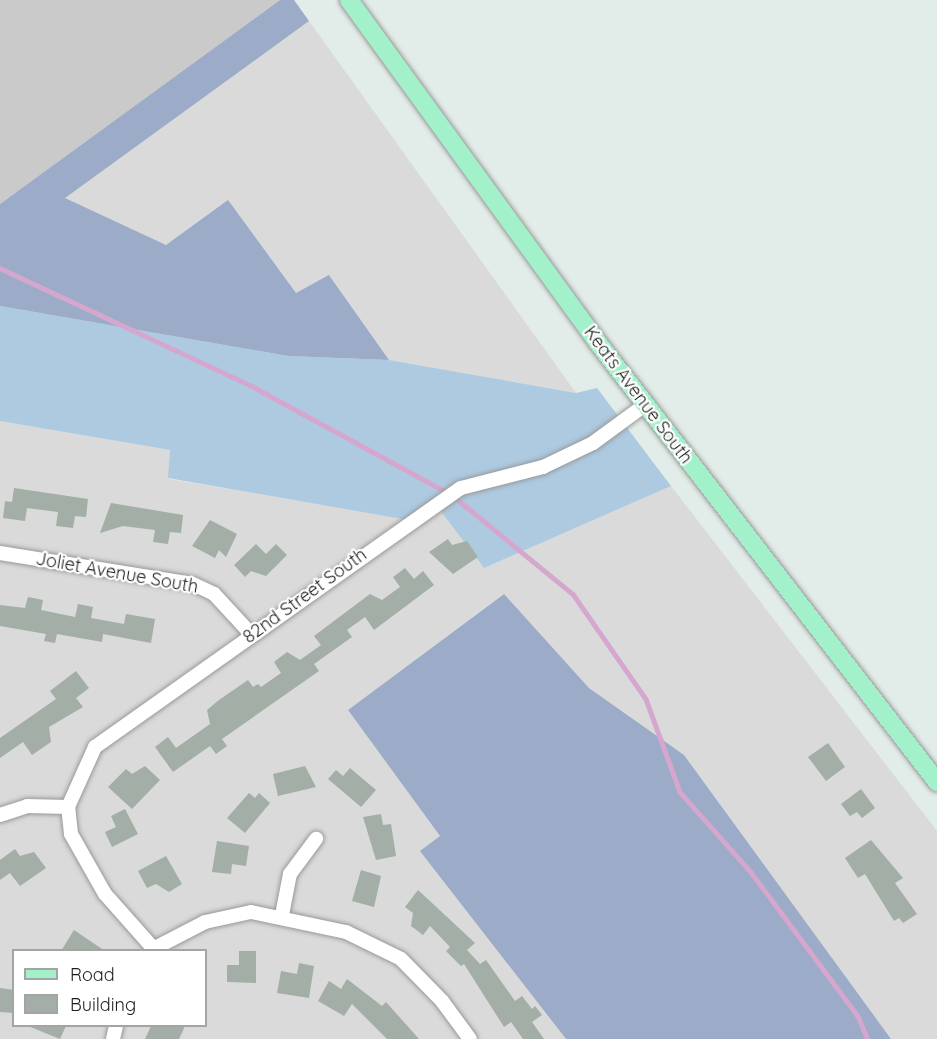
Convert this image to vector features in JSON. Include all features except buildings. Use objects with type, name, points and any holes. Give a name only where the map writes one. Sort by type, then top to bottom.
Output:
[{"type":"main road","name":"Keats Avenue South","points":[[349,0],[645,405],[937,782]]},
{"type":"street","name":"82nd Street South","points":[[68,807],[95,747],[461,488],[543,467],[593,443],[645,405]]},
{"type":"street","name":"Joliet Avenue South","points":[[0,553],[193,584],[214,594],[252,635]]},
{"type":"street","points":[[0,815],[27,806],[68,807],[71,834],[105,894],[152,949],[225,915],[282,915],[367,940],[401,959],[442,1000],[470,1039]]},
{"type":"street","points":[[282,915],[290,874],[316,838]]},
{"type":"shaded area","points":[[0,0],[280,0],[0,204]]},
{"type":"shaded area","points":[[280,0],[294,0],[309,21],[65,198],[166,245],[228,200],[296,293],[329,275],[389,360],[288,356],[0,306],[0,204]]},
{"type":"shaded area","points":[[309,21],[576,393],[389,360],[330,276],[296,293],[228,201],[166,245],[64,198]]},
{"type":"shaded area","points":[[0,306],[288,356],[389,360],[576,393],[597,388],[671,486],[484,568],[436,505],[414,521],[168,478],[170,450],[0,421]]},
{"type":"shaded area","points":[[0,421],[170,450],[169,479],[413,520],[436,505],[484,568],[671,486],[937,831],[937,1039],[891,1039],[684,755],[589,688],[503,594],[348,710],[440,836],[421,851],[566,1039],[0,1039]]},
{"type":"shaded area","points":[[504,594],[589,688],[684,755],[891,1039],[566,1039],[420,851],[440,836],[348,710]]},
{"type":"waterway","points":[[0,268],[250,385],[452,495],[573,594],[646,699],[680,792],[751,872],[858,1016],[868,1039]]}]
